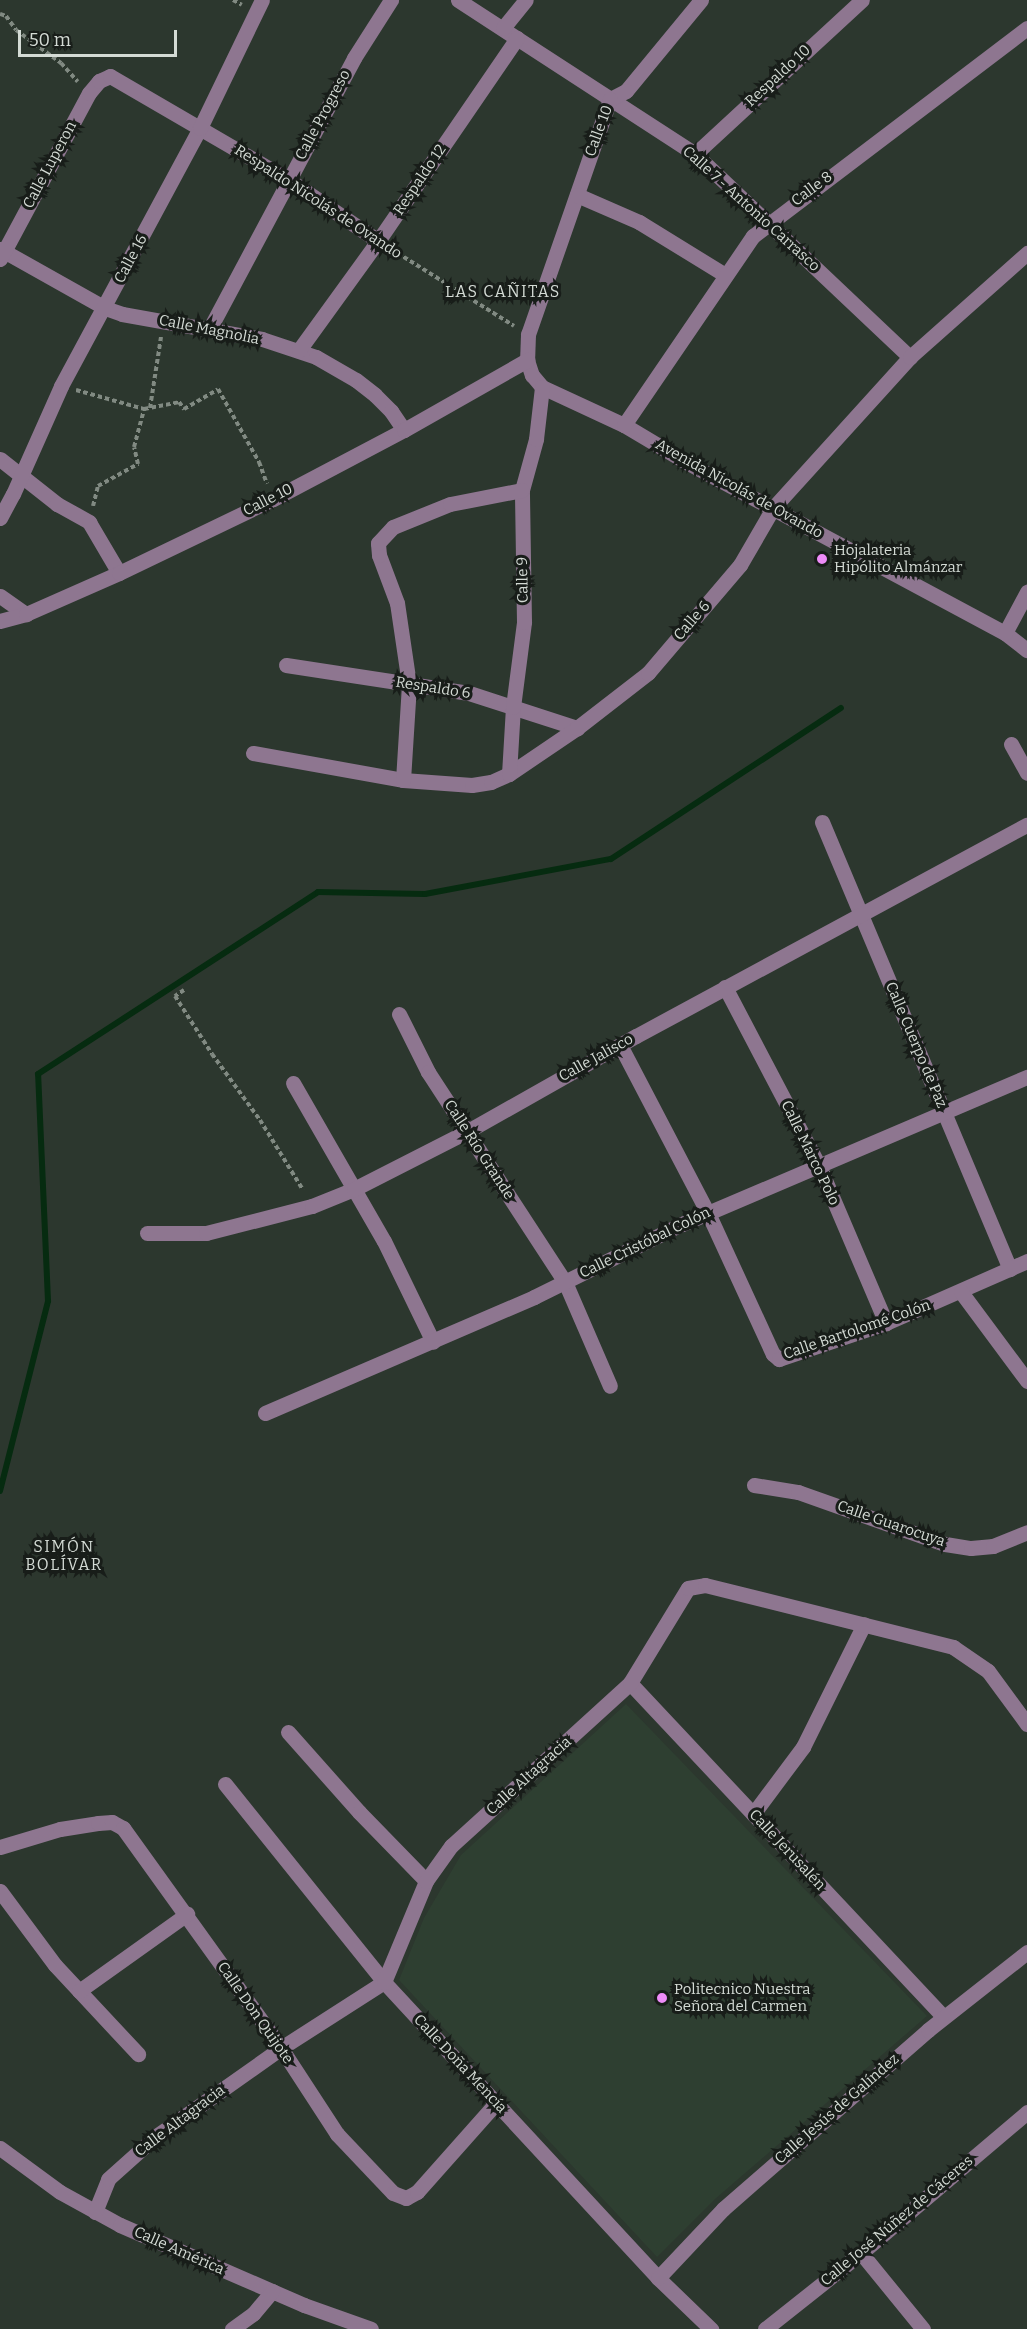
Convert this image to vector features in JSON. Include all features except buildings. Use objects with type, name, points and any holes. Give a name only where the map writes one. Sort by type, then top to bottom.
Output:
[{"type":"street","name":"Calle 16","points":[[0,518],[61,386],[200,128],[262,0]]},
{"type":"street","name":"Calle Progreso","points":[[210,328],[354,58],[391,0]]},
{"type":"street","name":"Calle 7 - Antonio Carrasco","points":[[458,0],[695,154],[910,357]]},
{"type":"street","points":[[503,28],[526,0]]},
{"type":"street","name":"Calle 10","points":[[0,621],[26,614],[119,573],[273,499],[404,430],[527,360],[528,334],[610,99],[626,91],[701,0]]},
{"type":"street","name":"Respaldo 10","points":[[695,154],[862,0]]},
{"type":"street","name":"Calle 8","points":[[624,425],[753,236],[767,223],[1027,28]]},
{"type":"street","name":"Respaldo 12","points":[[299,350],[378,241],[518,38]]},
{"type":"street","name":"Respaldo Nicolás de Ovando","points":[[106,77],[114,76],[289,180],[378,241]]},
{"type":"street","name":"Calle Luperon","points":[[1,253],[89,93],[106,77]]},
{"type":"street","points":[[577,195],[639,222],[725,274]]},
{"type":"street","name":"Calle Magnolia","points":[[1,253],[105,308],[163,321],[210,328],[299,350],[356,380],[392,411],[404,430]]},
{"type":"street","name":"Calle 6","points":[[253,753],[403,780],[472,784],[490,782],[509,774],[577,728],[648,673],[740,566],[773,508],[910,357],[1027,253]]},
{"type":"street","points":[[527,360],[532,375],[542,387]]},
{"type":"street","name":"Avenida Nicolás de Ovando","points":[[542,387],[624,425],[1005,633],[1027,650]]},
{"type":"street","name":"Calle 9","points":[[509,774],[513,707],[524,622],[522,490],[536,439],[542,387]]},
{"type":"street","points":[[0,459],[21,473],[30,484],[89,522],[119,573]]},
{"type":"street","points":[[403,780],[409,684],[397,603],[379,555],[378,543],[393,527],[450,504],[522,490]]},
{"type":"street","points":[[1005,633],[1027,592]]},
{"type":"street","points":[[0,596],[26,614]]},
{"type":"street","name":"Respaldo 6","points":[[286,665],[469,693],[577,728]]},
{"type":"street","points":[[1011,744],[1027,773]]},
{"type":"street","name":"Calle Cuerpo de Paz","points":[[822,822],[1010,1269]]},
{"type":"street","name":"Calle Jalisco","points":[[147,1233],[206,1233],[312,1206],[354,1189],[466,1132],[725,987],[1027,825]]},
{"type":"street","name":"Calle Marco Polo","points":[[725,987],[819,1166],[886,1323]]},
{"type":"street","name":"Calle Río Grande","points":[[399,1014],[428,1072],[565,1282],[610,1386]]},
{"type":"street","name":"Calle Bartolomé Colón","points":[[620,1045],[708,1213],[773,1354],[778,1359],[886,1323],[1027,1261]]},
{"type":"street","name":"Calle Cristóbal Colón","points":[[265,1413],[433,1342],[708,1213],[1027,1077]]},
{"type":"street","points":[[293,1083],[384,1241],[433,1342]]},
{"type":"street","points":[[960,1292],[1027,1381]]},
{"type":"street","name":"Calle Guarocuya","points":[[754,1485],[798,1491],[945,1544],[971,1548],[993,1546],[1027,1532]]},
{"type":"street","name":"Calle Altagracia","points":[[95,2212],[108,2180],[155,2137],[281,2048],[384,1982],[426,1881],[451,1846],[630,1683],[688,1588],[696,1585],[953,1647],[988,1671],[1027,1724]]},
{"type":"street","points":[[753,1814],[803,1747],[864,1624]]},
{"type":"street","name":"Calle Jerusalén","points":[[630,1683],[944,2017]]},
{"type":"street","points":[[288,1732],[426,1881]]},
{"type":"street","name":"Calle Doña Mencía","points":[[225,1784],[384,1982],[658,2277],[711,2329]]},
{"type":"street","name":"Calle Don Quijote","points":[[0,1847],[60,1828],[98,1822],[112,1822],[123,1828],[187,1914],[281,2048],[337,2134],[393,2193],[406,2198],[417,2193],[496,2103]]},
{"type":"street","points":[[0,1891],[55,1965],[138,2054]]},
{"type":"street","points":[[79,1991],[187,1914]]},
{"type":"street","name":"Calle Jesús de Galíndez","points":[[658,2277],[723,2208],[944,2017],[1027,1952]]},
{"type":"street","name":"Calle José Núñez de Cáceres","points":[[765,2329],[861,2253],[1027,2112]]},
{"type":"street","name":"Calle América","points":[[0,2148],[60,2192],[120,2225],[272,2291],[371,2329]]},
{"type":"street","points":[[861,2253],[923,2329]]},
{"type":"street","points":[[232,2329],[253,2314],[272,2291]]},
{"type":"path","points":[[0,14],[6,16],[16,30],[61,63],[89,93]]},
{"type":"path","name":"Respaldo Nicolás de Ovando","points":[[378,241],[528,334]]},
{"type":"path","points":[[89,522],[98,486],[138,464],[134,447],[147,409],[163,321]]},
{"type":"path","points":[[61,386],[147,409],[179,402],[184,409],[218,389],[259,462],[273,499]]},
{"type":"path","points":[[184,990],[175,996],[212,1054],[260,1120],[312,1206]]},
{"type":"shaded area","name":"Politecnico Nuestra Señora del Carmen","points":[[626,1704],[927,2016],[715,2199],[657,2257],[399,1980],[424,1918],[461,1855]]},
{"type":"waterway","points":[[0,1491],[48,1301],[38,1074],[318,892],[425,894],[611,859],[841,708]]},
{"type":"place","name":"Hojalateria Hipólito Almánzar","points":[[822,559]]},
{"type":"place","name":"Politecnico Nuestra Señora del Carmen","points":[[662,1998]]},
{"type":"district","name":"LAS CAÑITAS","points":[[503,292]]},
{"type":"district","name":"SIMÓN BOLÍVAR","points":[[64,1556]]}]
